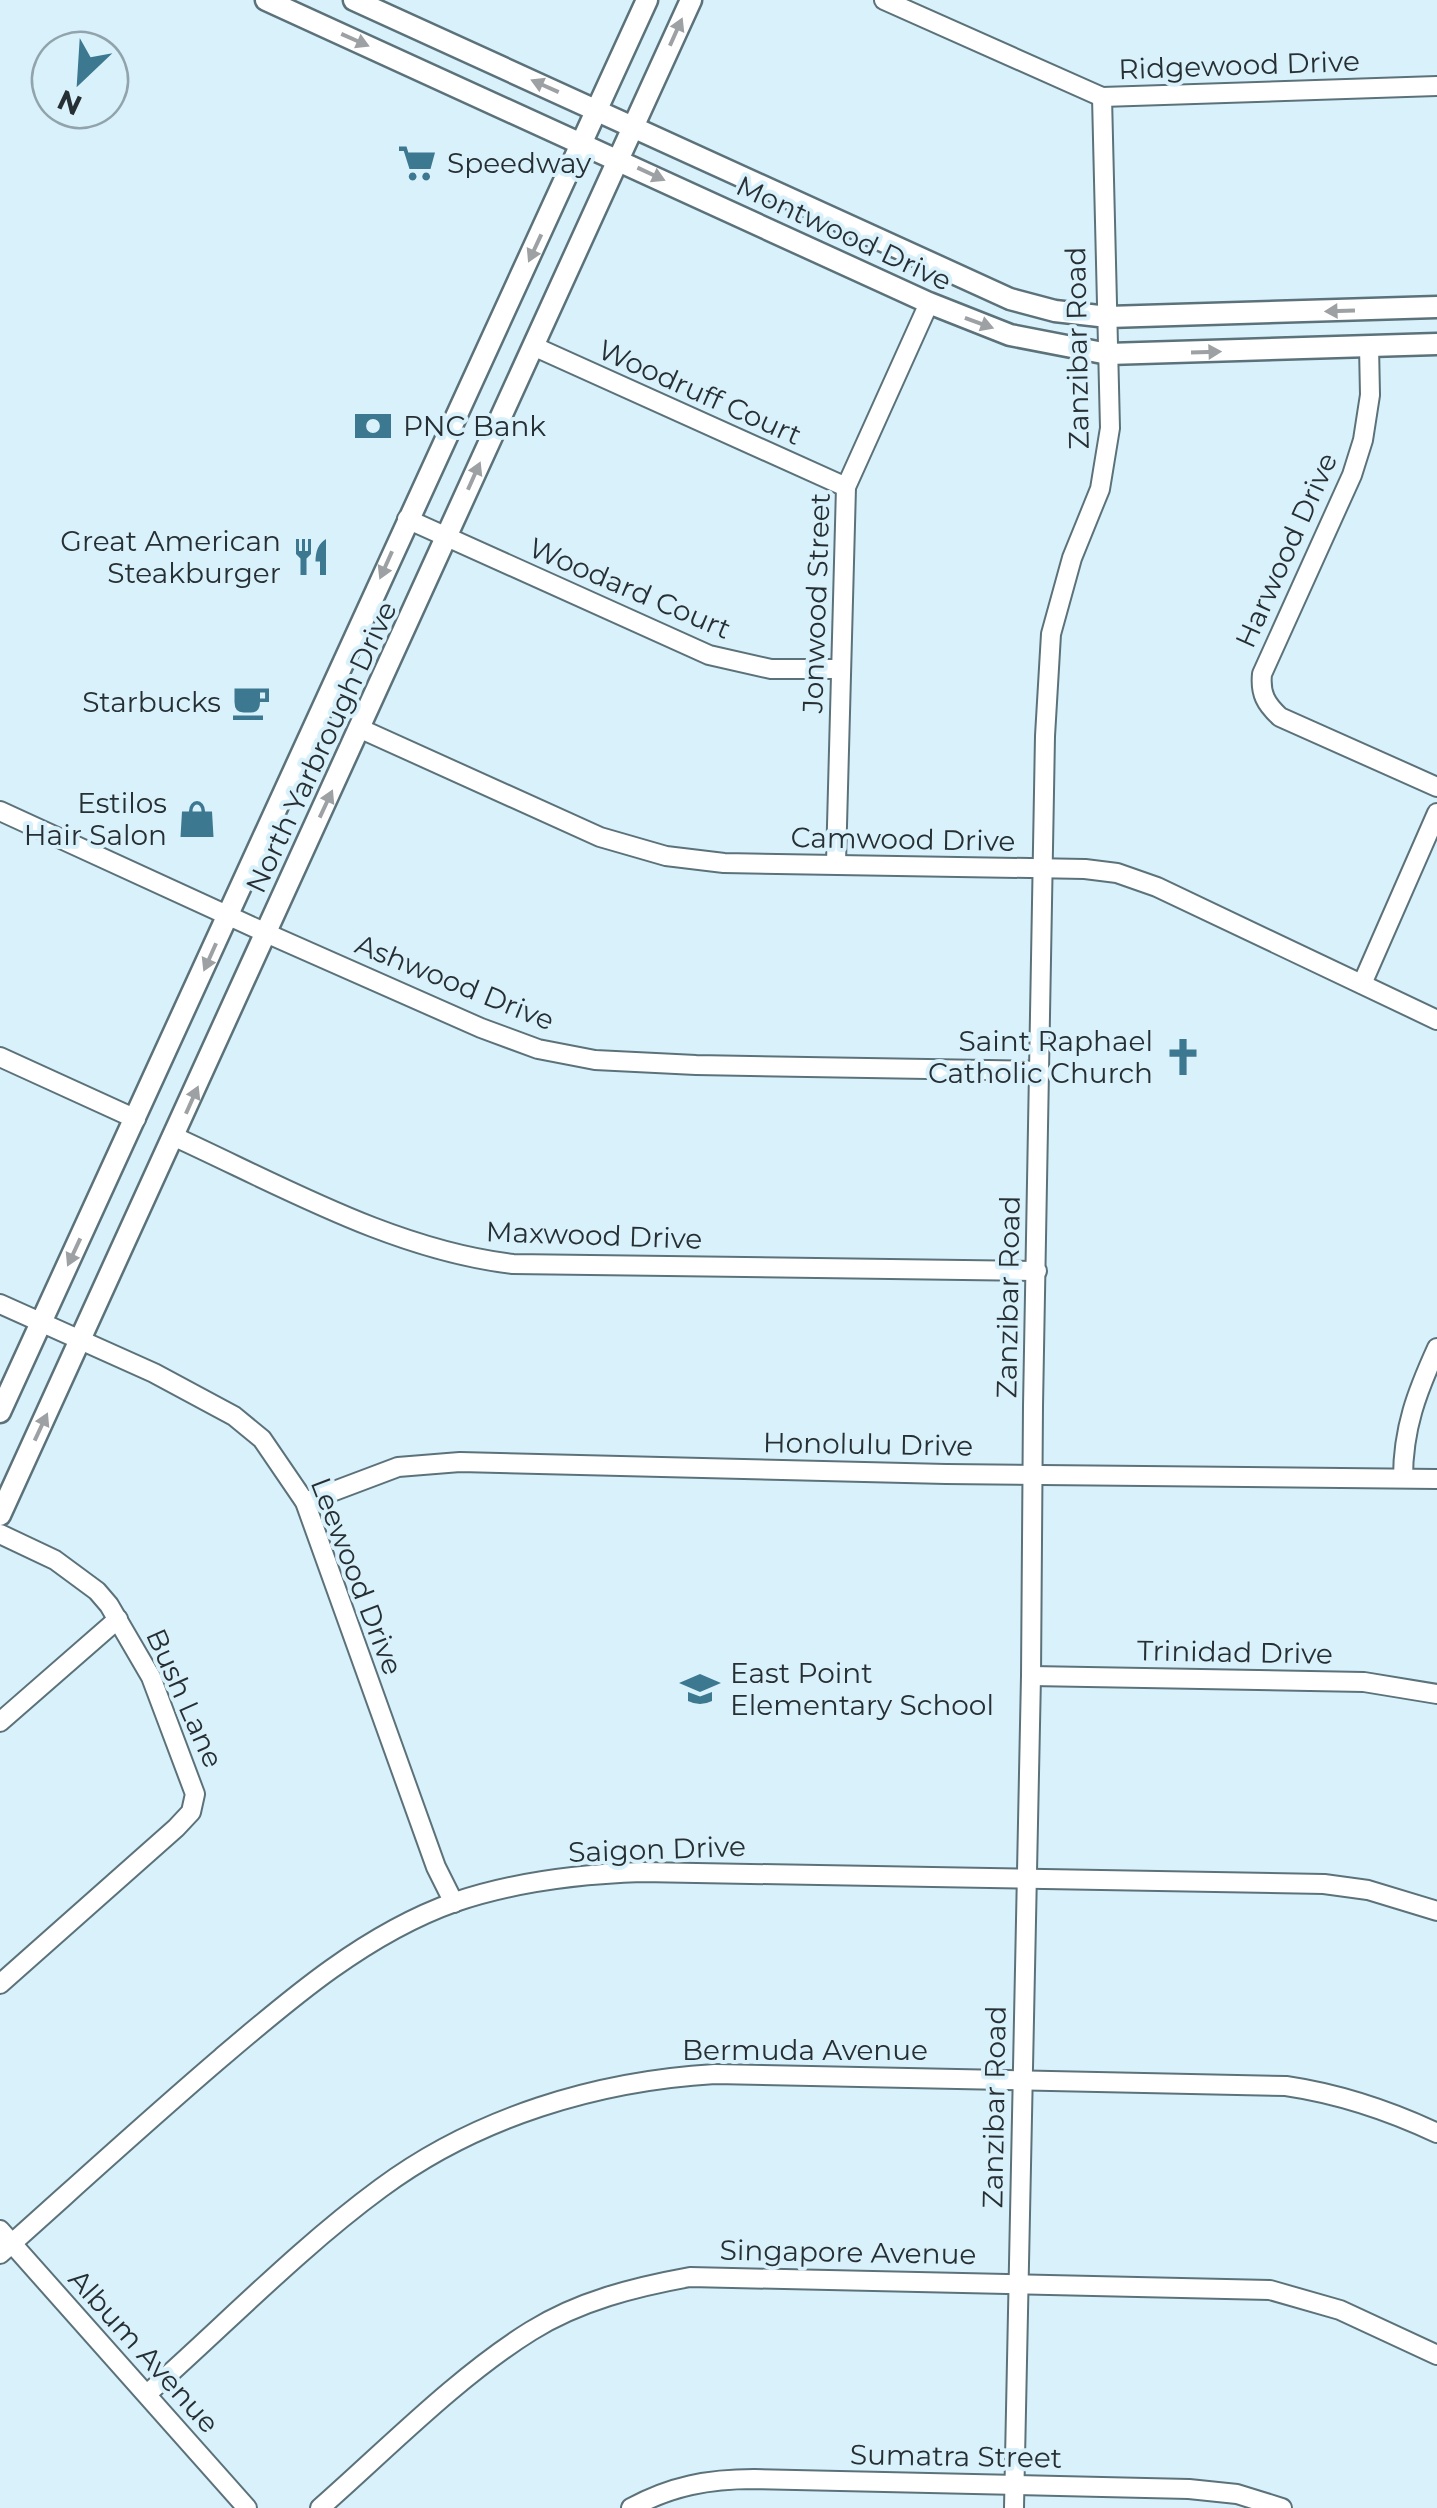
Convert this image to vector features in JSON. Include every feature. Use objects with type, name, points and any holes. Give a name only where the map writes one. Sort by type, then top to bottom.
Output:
[{"type":"main road","name":"Montwood Drive","points":[[266,0],[930,303],[1010,335],[1108,354],[1437,344]]},
{"type":"main road","name":"Montwood Drive","points":[[354,0],[1010,300],[1054,311],[1108,317],[1437,307]]},
{"type":"main road","name":"North Yarbrough Drive","points":[[0,1412],[647,0]]},
{"type":"main road","name":"North Yarbrough Drive","points":[[0,1516],[691,0]]},
{"type":"street","name":"Ridgewood Drive","points":[[884,0],[1102,97],[1437,86]]},
{"type":"street","name":"Zanzibar Road","points":[[1014,2508],[1042,870],[1051,634],[1061,592],[1105,468],[1110,428],[1102,97]]},
{"type":"street","name":"Jonwood Street","points":[[836,862],[846,487],[930,303]]},
{"type":"street","name":"Woodruff Court","points":[[533,346],[846,487]]},
{"type":"street","name":"Harwood Drive","points":[[1369,346],[1370,395],[1352,475],[1262,674],[1263,696],[1280,717],[1437,787]]},
{"type":"street","name":"Woodard Court","points":[[407,519],[709,655],[771,669],[840,669]]},
{"type":"street","name":"Camwood Drive","points":[[361,729],[574,827],[666,856],[724,863],[1085,868],[1134,878],[1437,1020]]},
{"type":"street","name":"Ashwood Drive","points":[[0,811],[496,1034],[574,1057],[696,1065],[1040,1071]]},
{"type":"street","points":[[1362,984],[1437,813]]},
{"type":"street","points":[[0,1058],[136,1119]]},
{"type":"street","name":"Maxwood Drive","points":[[175,1137],[351,1217],[425,1247],[471,1259],[531,1264],[1036,1272]]},
{"type":"street","name":"Leewood Drive","points":[[0,1304],[154,1373],[234,1416],[262,1439],[305,1502],[402,1776],[436,1867],[454,1903]]},
{"type":"street","points":[[1403,1478],[1406,1425],[1437,1348]]},
{"type":"street","name":"Honolulu Drive","points":[[305,1502],[398,1467],[460,1462],[1437,1479]]},
{"type":"street","name":"Bush Lane","points":[[0,1534],[78,1575],[98,1591],[151,1678],[194,1784],[194,1806],[176,1828],[0,1984]]},
{"type":"street","points":[[0,1722],[118,1619]]},
{"type":"street","name":"Trinidad Drive","points":[[1031,1676],[1364,1682],[1437,1694]]},
{"type":"street","name":"Saigon Drive","points":[[4,2242],[299,1991],[400,1928],[454,1903],[555,1879],[605,1873],[1324,1884],[1368,1890],[1437,1911]]},
{"type":"street","name":"Bermuda Avenue","points":[[146,2394],[382,2187],[460,2141],[566,2098],[661,2077],[715,2074],[1286,2086],[1344,2096],[1437,2133]]},
{"type":"street","name":"Album Avenue","points":[[4,2242],[248,2508]]},
{"type":"street","name":"Singapore Avenue","points":[[320,2508],[492,2358],[534,2329],[632,2287],[690,2276],[1270,2290],[1340,2310],[1437,2354]]},
{"type":"street","name":"Sumatra Street","points":[[631,2508],[680,2486],[725,2479],[1214,2491],[1282,2508]]},
{"type":"place","name":"Speedway","points":[[417,163]]},
{"type":"place","name":"PNC Bank","points":[[373,426]]},
{"type":"place","name":"Great American Steakburger","points":[[311,557]]},
{"type":"place","name":"Starbucks","points":[[251,702]]},
{"type":"place","name":"Estilos Hair Salon","points":[[197,819]]},
{"type":"place","name":"Saint Raphael Catholic Church","points":[[1183,1057]]},
{"type":"place","name":"East Point Elementary School","points":[[700,1689]]}]
